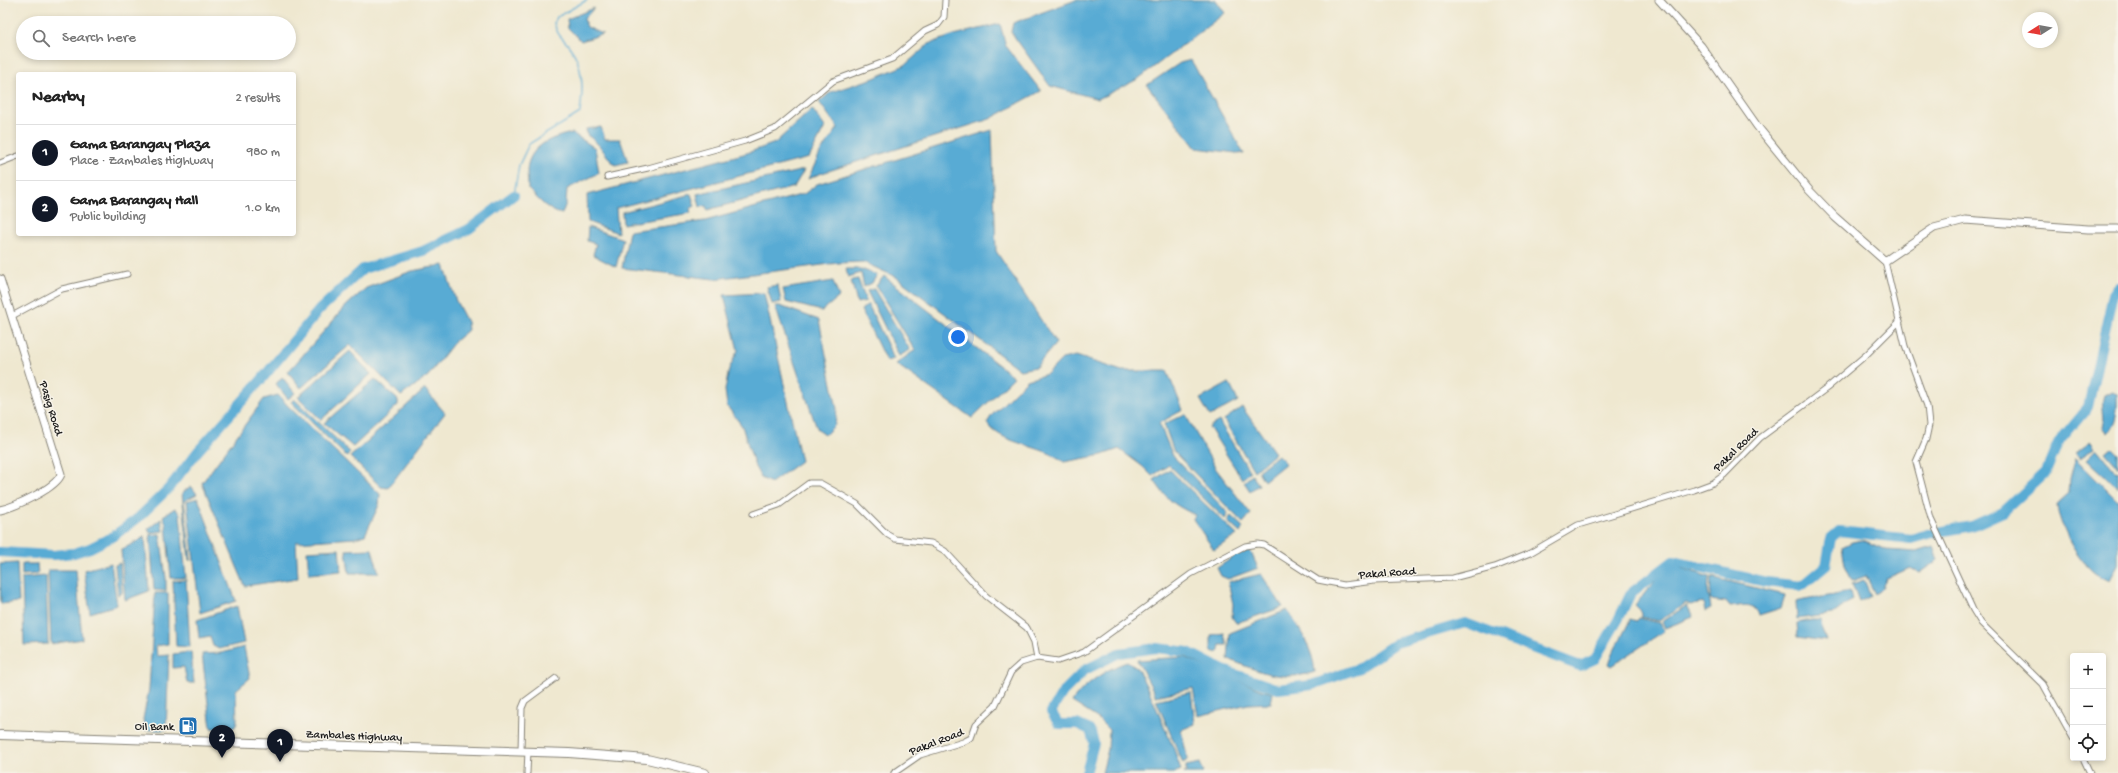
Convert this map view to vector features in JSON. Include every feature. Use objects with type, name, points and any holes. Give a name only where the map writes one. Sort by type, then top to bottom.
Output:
[{"type":"main road","name":"Zambales Highway","points":[[0,736],[524,751],[647,759],[705,773]]},
{"type":"street","points":[[607,177],[648,168],[745,141],[775,129],[833,81],[892,59],[925,31],[938,25],[944,17],[945,0]]},
{"type":"street","points":[[1659,0],[1701,46],[1757,126],[1809,190],[1835,217],[1885,261],[1900,321],[1904,346],[1927,406],[1928,424],[1926,439],[1916,462],[1931,520],[1973,610],[1981,623],[2042,684],[2070,733]]},
{"type":"street","points":[[0,163],[16,157]]},
{"type":"street","points":[[1885,261],[1934,228],[1965,220],[2088,229],[2118,229]]},
{"type":"street","points":[[12,316],[62,289],[127,274]]},
{"type":"street","name":"Pasig Road","points":[[0,280],[61,474],[57,480],[32,497],[0,510]]},
{"type":"street","name":"Pakal Road","points":[[894,773],[920,755],[963,742],[971,738],[976,724],[994,706],[1013,669],[1024,661],[1037,658],[1058,661],[1084,652],[1191,574],[1252,544],[1264,545],[1318,580],[1330,583],[1344,585],[1374,581],[1453,578],[1495,567],[1530,553],[1578,525],[1704,487],[1724,475],[1760,438],[1833,384],[1866,355],[1900,321]]},
{"type":"street","points":[[753,514],[779,505],[809,483],[814,482],[825,485],[857,504],[888,535],[895,538],[931,543],[945,551],[986,596],[1027,628],[1034,642],[1037,658]]},
{"type":"street","points":[[527,773],[524,751],[522,708],[525,701],[556,678]]},
{"type":"street","points":[[2084,761],[2090,773]]},
{"type":"water","points":[[1076,0],[1216,0],[1225,13],[1138,79],[1098,99],[1050,86],[1011,32],[1013,23]]},
{"type":"water","points":[[594,8],[584,19],[587,27],[603,34],[581,41],[568,28],[567,19]]},
{"type":"water","points":[[1000,24],[1006,46],[1041,91],[990,119],[819,174],[808,179],[821,151],[838,128],[819,102],[831,92],[874,78],[905,65],[929,44],[954,35]]},
{"type":"water","points":[[1191,60],[1244,154],[1196,148],[1147,85],[1180,63]]},
{"type":"water","points":[[812,109],[825,127],[809,158],[616,208],[618,233],[588,222],[587,195],[747,153],[775,143]]},
{"type":"water","points":[[601,127],[605,139],[620,139],[628,162],[615,165],[592,138],[587,135],[586,129]]},
{"type":"water","points":[[992,130],[996,251],[1056,343],[1036,367],[1020,370],[896,277],[863,262],[838,263],[714,279],[622,268],[629,231],[705,221],[804,194],[817,184]]},
{"type":"water","points":[[572,133],[595,148],[599,173],[567,189],[566,203],[562,214],[552,211],[528,189],[527,167],[531,157],[540,146],[552,139]]},
{"type":"water","points":[[804,170],[794,187],[707,210],[706,206],[700,207],[697,194]]},
{"type":"water","points":[[691,194],[695,206],[690,209],[691,213],[623,224],[622,212]]},
{"type":"water","points":[[588,227],[623,239],[616,267],[593,255],[596,244],[587,241]]},
{"type":"water","points":[[444,265],[456,301],[467,322],[468,330],[455,341],[428,376],[401,396],[350,345],[301,388],[288,372],[346,306],[366,288],[412,271]]},
{"type":"water","points":[[846,269],[861,269],[877,275],[872,283],[864,287],[861,273],[848,277]]},
{"type":"water","points":[[884,276],[1014,377],[972,418],[896,364],[915,350],[876,286]]},
{"type":"water","points":[[858,279],[866,301],[857,303],[851,280]]},
{"type":"water","points":[[833,281],[839,297],[822,311],[786,302],[783,289]]},
{"type":"water","points":[[778,285],[781,302],[772,304],[767,287]]},
{"type":"water","points":[[874,289],[910,350],[899,356],[867,291]]},
{"type":"water","points":[[764,293],[801,461],[771,483],[761,478],[755,467],[742,426],[727,406],[725,390],[729,369],[738,350],[724,295]]},
{"type":"water","points":[[868,304],[894,359],[886,361],[861,310]]},
{"type":"water","points":[[775,306],[780,306],[819,320],[837,409],[835,425],[825,435],[818,430],[815,423]]},
{"type":"water","points":[[350,351],[371,374],[321,420],[298,397]]},
{"type":"water","points":[[1076,356],[1122,371],[1167,371],[1183,410],[1159,423],[1173,456],[1228,513],[1225,519],[1169,465],[1152,476],[1142,466],[1119,449],[1102,455],[1064,462],[1056,456],[1012,441],[1002,436],[987,423],[992,415],[1027,380],[1047,374],[1062,359]]},
{"type":"water","points":[[282,377],[295,393],[288,399],[276,384]]},
{"type":"water","points":[[375,379],[398,400],[398,405],[353,447],[324,423]]},
{"type":"water","points":[[1229,383],[1238,401],[1210,416],[1200,399]]},
{"type":"water","points":[[425,389],[445,413],[388,488],[381,487],[350,457]]},
{"type":"water","points":[[2113,391],[2117,394],[2116,415],[2114,424],[2108,433],[2103,427],[2103,399],[2104,395]]},
{"type":"water","points":[[278,395],[380,494],[379,505],[365,535],[355,538],[296,542],[298,578],[245,586],[202,483],[264,399]]},
{"type":"water","points":[[294,399],[350,452],[347,457],[291,402]]},
{"type":"water","points":[[1242,407],[1275,453],[1254,471],[1224,420]]},
{"type":"water","points":[[1185,414],[1216,469],[1251,514],[1243,523],[1174,452],[1164,424]]},
{"type":"water","points":[[1219,421],[1250,472],[1242,479],[1209,427]]},
{"type":"water","points":[[2091,442],[2095,448],[2080,458],[2075,453]]},
{"type":"water","points":[[2111,447],[2118,454],[2118,467],[2105,452]]},
{"type":"water","points":[[2097,449],[2116,472],[2118,471],[2118,488],[2087,459]]},
{"type":"water","points":[[1278,455],[1286,463],[1264,481],[1258,471]]},
{"type":"water","points":[[2075,458],[2118,501],[2118,565],[2110,581],[2093,572],[2079,556],[2064,530],[2058,512],[2057,504],[2069,493],[2070,479]]},
{"type":"water","points":[[1170,469],[1237,535],[1214,550],[1193,519],[1195,515],[1181,508],[1172,501],[1163,493],[1154,480]]},
{"type":"water","points":[[1252,475],[1259,485],[1250,491],[1244,482]]},
{"type":"water","points":[[191,486],[197,494],[184,501],[191,560],[189,560],[182,493]]},
{"type":"water","points":[[198,498],[236,601],[200,613],[187,501]]},
{"type":"water","points":[[175,508],[180,514],[186,578],[171,578],[166,524],[163,516]]},
{"type":"water","points":[[1231,516],[1243,527],[1240,533],[1227,521]]},
{"type":"water","points":[[161,519],[163,531],[150,533],[148,529]]},
{"type":"water","points":[[160,534],[166,578],[166,591],[154,590],[150,535]]},
{"type":"water","points":[[145,537],[149,591],[125,600],[121,550]]},
{"type":"water","points":[[1863,540],[1886,550],[1917,552],[1933,547],[1938,560],[1919,573],[1910,568],[1887,578],[1881,589],[1875,594],[1866,576],[1852,581],[1845,565],[1842,547],[1852,542]]},
{"type":"water","points":[[339,549],[341,571],[309,574],[307,551]]},
{"type":"water","points":[[372,549],[379,573],[349,573],[346,550]]},
{"type":"water","points":[[1250,550],[1258,568],[1228,579],[1221,576],[1217,568],[1238,554]]},
{"type":"water","points":[[17,563],[19,602],[1,604],[0,564]]},
{"type":"water","points":[[111,563],[117,605],[90,613],[84,570]]},
{"type":"water","points":[[120,563],[122,593],[118,595],[115,565]]},
{"type":"water","points":[[22,564],[37,564],[38,574],[22,575]]},
{"type":"water","points":[[1673,565],[1709,577],[1708,592],[1711,608],[1705,611],[1703,602],[1691,605],[1686,603],[1659,621],[1641,617],[1642,612],[1635,605],[1663,571]]},
{"type":"water","points":[[48,570],[76,570],[82,639],[51,644]]},
{"type":"water","points":[[1261,574],[1283,607],[1236,623],[1232,617],[1233,604],[1228,582]]},
{"type":"water","points":[[46,576],[48,644],[24,645],[22,578]]},
{"type":"water","points":[[1711,577],[1785,595],[1781,608],[1759,615],[1751,606],[1743,605],[1730,607],[1726,602],[1710,600]]},
{"type":"water","points":[[186,580],[190,647],[176,646],[173,581]]},
{"type":"water","points":[[1864,580],[1871,596],[1859,602],[1852,584]]},
{"type":"water","points":[[1850,591],[1852,600],[1833,614],[1797,619],[1796,602]]},
{"type":"water","points":[[155,593],[168,593],[168,644],[156,646],[157,656],[169,655],[166,730],[145,730],[143,719],[149,689]]},
{"type":"water","points":[[1687,605],[1693,617],[1665,628],[1662,622]]},
{"type":"water","points":[[237,606],[244,643],[219,649],[213,646],[210,636],[199,638],[197,620]]},
{"type":"water","points":[[1287,610],[1309,647],[1315,672],[1303,675],[1281,676],[1250,668],[1228,659],[1230,633]]},
{"type":"water","points":[[1639,618],[1660,623],[1664,631],[1612,666],[1609,664],[1611,658],[1630,619],[1637,621]]},
{"type":"water","points":[[1821,620],[1826,641],[1798,637],[1797,623]]},
{"type":"water","points":[[1224,633],[1227,645],[1220,645],[1218,653],[1211,651],[1211,635]]},
{"type":"water","points":[[244,647],[250,678],[236,690],[237,722],[235,727],[226,730],[211,728],[202,654],[221,653]]},
{"type":"water","points":[[191,652],[194,683],[187,683],[184,667],[173,668],[173,654]]},
{"type":"water","points":[[1185,657],[1262,690],[1273,693],[1271,703],[1248,704],[1198,716],[1193,688],[1156,696],[1137,660]]},
{"type":"water","points":[[1127,662],[1137,668],[1150,693],[1174,749],[1181,770],[1174,773],[1102,773],[1108,749],[1109,730],[1097,718],[1072,702],[1082,689],[1089,683],[1112,668]]},
{"type":"water","points":[[1191,692],[1195,724],[1181,730],[1188,760],[1183,763],[1156,700]]},
{"type":"water","points":[[1200,763],[1204,773],[1183,773],[1186,772],[1186,766]]},
{"type":"waterway","points":[[514,195],[519,165],[529,144],[580,113],[582,80],[578,63],[571,49],[559,35],[554,23],[557,17],[587,0]]},
{"type":"waterway","points":[[0,552],[54,555],[74,553],[90,548],[112,537],[138,518],[168,489],[198,451],[262,379],[319,310],[363,269],[423,251],[469,229],[514,195]]},
{"type":"waterway","points":[[1086,773],[1094,743],[1090,730],[1077,724],[1059,724],[1051,712],[1063,692],[1085,670],[1119,653],[1157,648],[1188,652],[1223,670],[1278,689],[1312,685],[1359,668],[1396,643],[1465,623],[1580,666],[1595,659],[1618,620],[1631,593],[1673,561],[1766,582],[1802,586],[1826,566],[1831,538],[1839,531],[1911,539],[1932,533],[1972,526],[2003,512],[2046,472],[2058,443],[2088,407],[2113,294],[2118,287]]},
{"type":"place","name":"Oil Bank","points":[[188,726]]},
{"type":"place","name":"Gama Barangay Hall","points":[[222,758]]},
{"type":"place","name":"Gama Barangay Plaza","points":[[280,762]]}]
